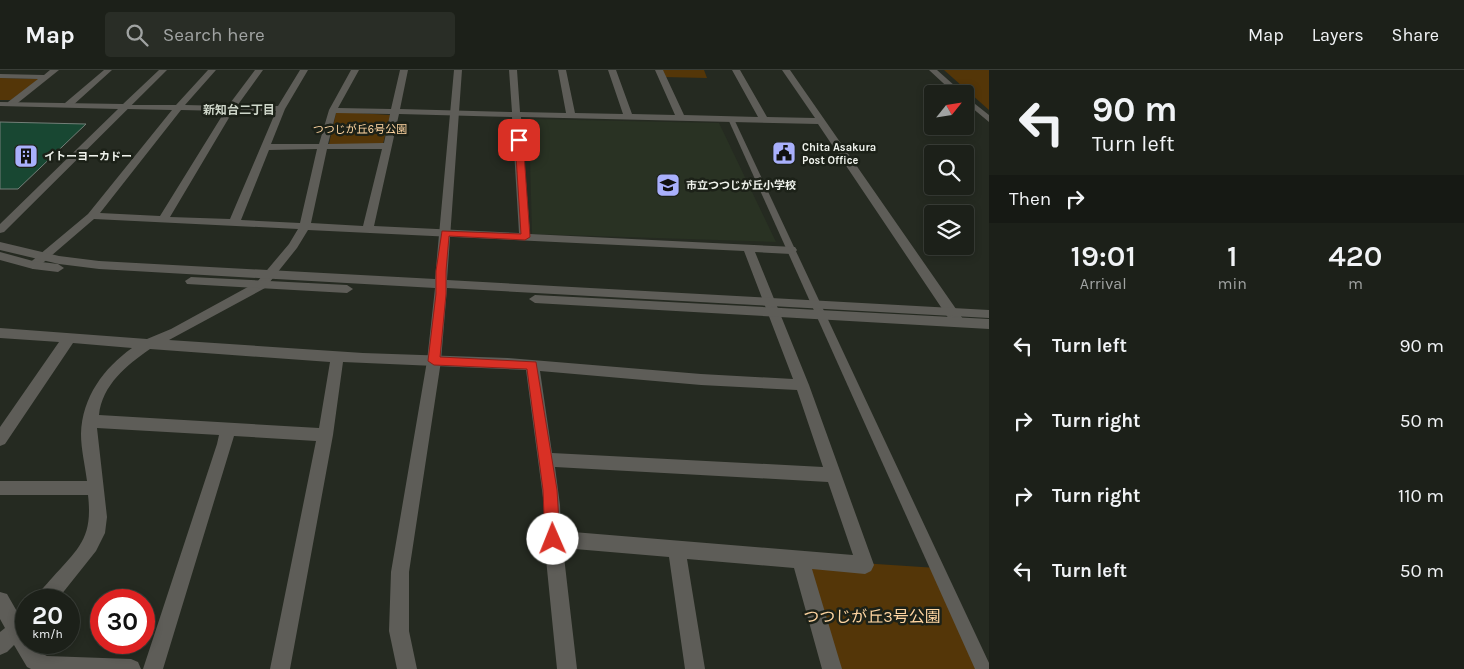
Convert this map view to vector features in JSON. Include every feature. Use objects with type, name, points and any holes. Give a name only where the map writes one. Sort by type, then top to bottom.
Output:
[{"type":"street","points":[[0,75],[6,70]]},
{"type":"street","points":[[11,104],[55,70]]},
{"type":"street","points":[[68,104],[108,70]]},
{"type":"street","points":[[0,230],[163,70]]},
{"type":"street","points":[[33,264],[92,216],[180,106],[212,70]]},
{"type":"street","points":[[163,219],[231,108],[259,70]]},
{"type":"street","points":[[234,223],[281,109],[304,70]]},
{"type":"street","points":[[55,589],[90,545],[96,533],[99,517],[90,434],[92,408],[100,390],[114,370],[147,344],[176,332],[264,280],[293,246],[305,226],[323,146],[334,110],[355,70]]},
{"type":"street","points":[[368,229],[404,70]]},
{"type":"street","points":[[407,669],[399,630],[400,572],[434,361],[458,70]]},
{"type":"street","points":[[513,70],[525,237]]},
{"type":"street","points":[[562,70],[571,115]]},
{"type":"street","points":[[612,70],[628,116]]},
{"type":"street","points":[[659,70],[681,118]]},
{"type":"street","points":[[736,70],[764,120]]},
{"type":"street","points":[[786,70],[954,317],[989,324]]},
{"type":"street","points":[[933,70],[950,85]]},
{"type":"street","points":[[0,75],[46,77]]},
{"type":"street","points":[[0,104],[281,109]]},
{"type":"street","points":[[974,106],[989,119]]},
{"type":"street","points":[[334,110],[821,121]]},
{"type":"street","points":[[731,119],[983,669]]},
{"type":"street","points":[[265,147],[387,146]]},
{"type":"street","points":[[92,216],[791,250]]},
{"type":"street","points":[[0,246],[43,256],[100,265],[264,280]]},
{"type":"street","points":[[553,539],[866,565],[802,385],[748,248]]},
{"type":"street","points":[[0,256],[33,264],[93,274],[264,280],[954,317],[989,314]]},
{"type":"street","points":[[0,333],[337,357],[532,365],[708,380],[802,385]]},
{"type":"street","points":[[0,439],[69,338]]},
{"type":"street","points":[[280,669],[325,435],[337,357]]},
{"type":"street","points":[[532,365],[552,505],[553,539],[568,669]]},
{"type":"street","points":[[91,420],[325,435]]},
{"type":"street","points":[[153,669],[225,444],[227,428]]},
{"type":"street","points":[[546,460],[834,475]]},
{"type":"street","points":[[0,488],[96,488]]},
{"type":"street","points":[[677,549],[695,669]]},
{"type":"street","points":[[800,559],[832,669]]},
{"type":"street","points":[[0,601],[15,618]]},
{"type":"street","points":[[0,645],[15,632]]},
{"type":"street","points":[[32,654],[34,660],[44,667],[131,669]]},
{"type":"shaded area","points":[[529,119],[719,123],[776,242],[532,234]]},
{"type":"green space","points":[[661,70],[704,70],[707,78],[663,77]]},
{"type":"green space","points":[[944,70],[989,70],[989,110],[974,97],[974,85],[961,85]]},
{"type":"green space","points":[[0,78],[39,79],[11,100],[0,100]]},
{"type":"green space","name":"つつじが丘6号公園","points":[[336,113],[390,115],[383,144],[329,144]]},
{"type":"green space","name":"つつじが丘3号公園","points":[[800,559],[937,568],[983,669],[832,669]]},
{"type":"building","name":"イトーヨーカドー","points":[[0,122],[86,124],[18,189],[0,189]]},
{"type":"place","name":"Chita Asakura Post Office","points":[[784,153]]},
{"type":"place","name":"イトーヨーカドー","points":[[26,156]]},
{"type":"place","name":"市立つつじが丘小学校","points":[[668,185]]},
{"type":"district","name":"新知台二丁目","points":[[239,110]]},
{"type":"route","points":[[519,140],[525,237],[445,233],[434,361],[532,365],[552,505],[553,539]]}]
